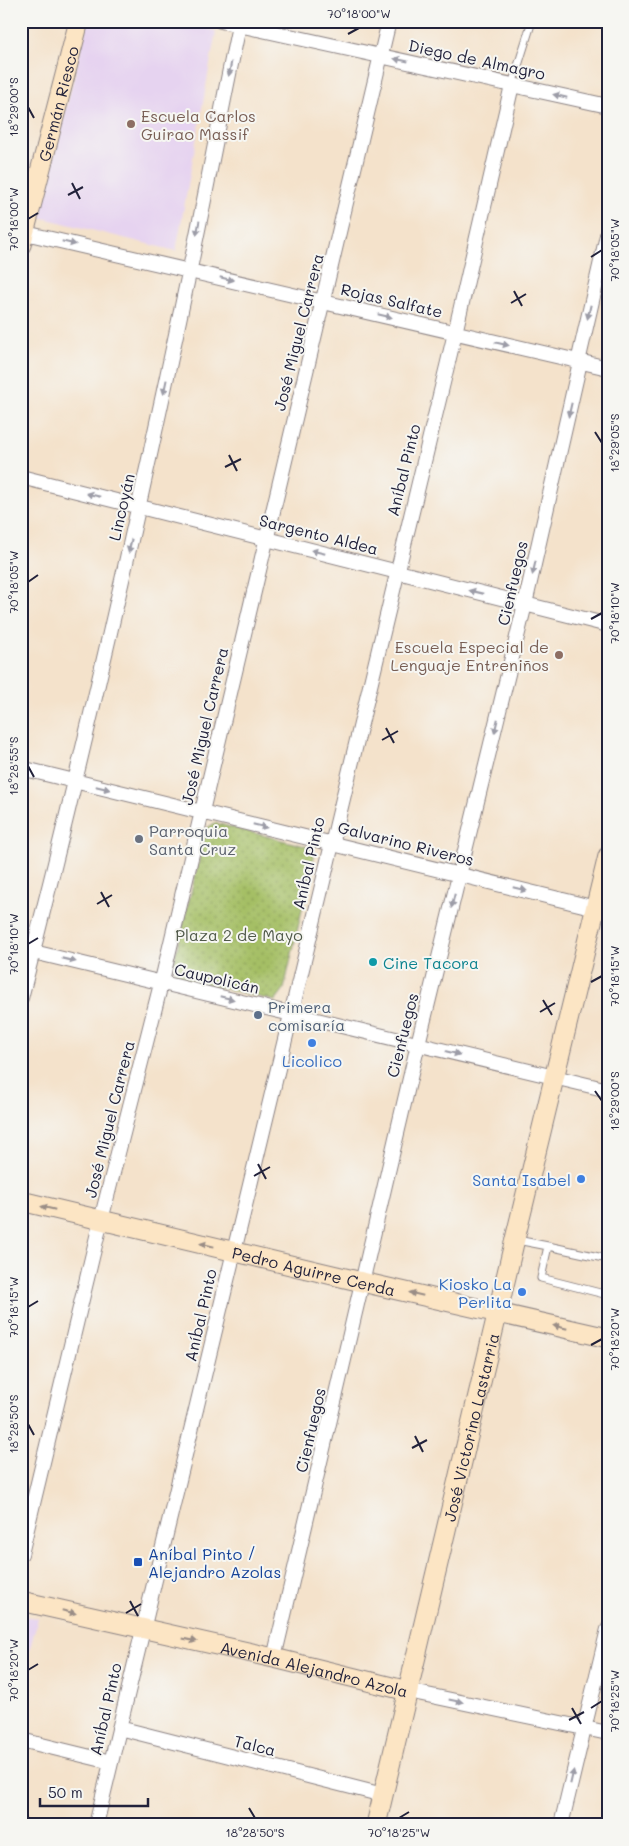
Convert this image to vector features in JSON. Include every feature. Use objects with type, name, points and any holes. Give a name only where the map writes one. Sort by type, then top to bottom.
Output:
[{"type":"main road","name":"Germán Riesco","points":[[22,236],[79,21]]},
{"type":"main road","name":"José Victorino Lastarria","points":[[376,1825],[554,1077],[601,909],[608,856]]},
{"type":"main road","name":"Pedro Aguirre Cerda","points":[[21,1201],[498,1313],[607,1332]]},
{"type":"main road","name":"Avenida Alejandro Azola","points":[[21,1601],[142,1630],[274,1658],[408,1691]]},
{"type":"street","name":"Diego de Almagro","points":[[221,21],[239,23],[608,106]]},
{"type":"street","name":"José Miguel Carrera","points":[[21,1554],[101,1220],[162,982],[389,21]]},
{"type":"street","name":"Lincoyán","points":[[21,998],[27,950],[75,781],[139,507],[190,271],[239,23]]},
{"type":"street","name":"Aníbal Pinto","points":[[101,1824],[111,1762],[142,1630],[330,843],[397,572],[512,85]]},
{"type":"street","name":"Cienfuegos","points":[[274,1658],[418,1044],[526,604],[608,231]]},
{"type":"street","name":"Rojas Salfate","points":[[22,236],[190,271],[608,368]]},
{"type":"street","name":"Sargento Aldea","points":[[21,477],[608,625]]},
{"type":"street","name":"Galvarino Riveros","points":[[21,768],[601,909]]},
{"type":"street","name":"Caupolicán","points":[[27,950],[608,1090]]},
{"type":"street","points":[[561,1825],[608,1629]]},
{"type":"street","name":"Avenida Alejandro Azola","points":[[408,1691],[608,1732]]},
{"type":"street","name":"Talca","points":[[119,1728],[383,1796]]},
{"type":"street","points":[[21,1740],[111,1762]]},
{"type":"lane","points":[[512,85],[532,21]]},
{"type":"lane","points":[[515,1240],[608,1260]]},
{"type":"lane","points":[[548,1246],[541,1278],[608,1295]]},
{"type":"shaded area","name":"Escuela Carlos Guirao Massif","points":[[88,21],[173,21],[216,31],[176,251],[39,217]]},
{"type":"shaded area","points":[[21,1616],[38,1618],[21,1682]]},
{"type":"green space","name":"Plaza 2 de Mayo","points":[[215,823],[309,847],[314,857],[284,989],[275,1001],[178,977],[173,965],[207,828]]},
{"type":"place","name":"Escuela Carlos Guirao Massif","points":[[131,124]]},
{"type":"place","name":"Escuela Especial de Lenguaje Entreniños","points":[[559,655]]},
{"type":"place","name":"Parroquia Santa Cruz","points":[[139,839]]},
{"type":"place","name":"Cine Tacora","points":[[373,962]]},
{"type":"place","name":"Primera comisaría","points":[[258,1015]]},
{"type":"place","name":"Licolico","points":[[312,1043]]},
{"type":"place","name":"Santa Isabel","points":[[581,1179]]},
{"type":"place","name":"Kiosko La Perlita","points":[[522,1292]]},
{"type":"place","name":"Aníbal Pinto / Alejandro Azolas","points":[[138,1562]]}]
